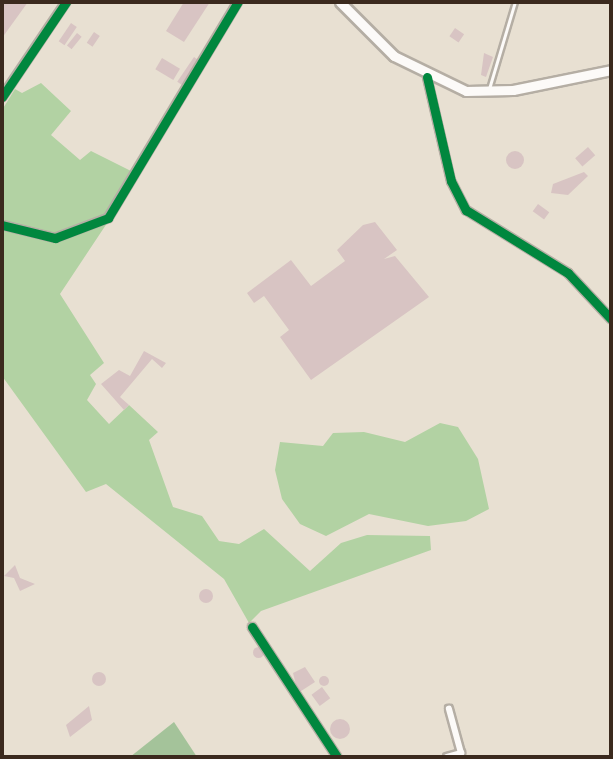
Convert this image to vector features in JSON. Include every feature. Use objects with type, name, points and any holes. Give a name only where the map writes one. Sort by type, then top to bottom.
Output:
[{"type":"main road","points":[[340,2],[374,38],[427,77],[488,92],[611,70]]},
{"type":"street","points":[[2,97],[66,2]]},
{"type":"street","points":[[2,225],[55,238],[108,218],[238,2]]},
{"type":"street","points":[[427,77],[451,181],[466,210],[568,273],[611,319]]},
{"type":"street","points":[[252,627],[337,757]]},
{"type":"street","points":[[447,757],[461,753],[449,709]]},
{"type":"lane","points":[[488,92],[515,2]]},
{"type":"green space","points":[[41,83],[71,111],[51,135],[80,160],[91,151],[139,175],[60,294],[104,363],[90,375],[96,384],[87,400],[109,424],[129,405],[158,432],[149,440],[173,507],[202,516],[219,541],[239,544],[264,529],[310,571],[341,543],[367,535],[430,536],[431,550],[261,611],[249,623],[224,579],[106,484],[86,492],[2,376],[2,110],[15,89],[22,93]]},
{"type":"green space","points":[[440,423],[458,427],[478,459],[489,509],[466,521],[428,526],[369,514],[326,536],[300,524],[282,499],[275,470],[280,442],[323,446],[333,433],[364,432],[405,442]]},
{"type":"green space","points":[[174,722],[197,757],[130,757]]},
{"type":"building","points":[[2,2],[28,2],[2,38]]},
{"type":"building","points":[[184,2],[210,2],[184,42],[166,31]]},
{"type":"building","points":[[71,23],[77,27],[65,45],[59,41]]},
{"type":"building","points":[[455,28],[464,34],[459,42],[449,36]]},
{"type":"building","points":[[94,32],[100,36],[93,47],[87,43]]},
{"type":"building","points":[[77,33],[82,37],[72,49],[67,45]]},
{"type":"building","points":[[484,53],[493,57],[486,77],[481,75]]},
{"type":"building","points":[[194,57],[200,61],[183,86],[177,82]]},
{"type":"building","points":[[162,58],[180,69],[173,80],[155,69]]},
{"type":"building","points":[[588,147],[595,155],[582,166],[575,158]]},
{"type":"building","points":[[515,151],[521,154],[524,160],[521,166],[515,169],[509,166],[506,160],[509,154]]},
{"type":"building","points":[[584,172],[588,176],[568,195],[551,193],[553,184]]},
{"type":"building","points":[[538,204],[549,212],[544,220],[533,211]]},
{"type":"building","points":[[375,222],[397,250],[384,259],[395,256],[429,297],[311,380],[280,337],[289,330],[264,296],[254,303],[247,293],[291,260],[311,286],[345,261],[337,250],[363,225]]},
{"type":"building","points":[[144,351],[166,363],[162,368],[152,359],[120,397],[129,405],[124,410],[101,384],[119,370],[130,376]]},
{"type":"building","points":[[15,565],[20,578],[35,584],[20,591],[14,578],[4,576]]},
{"type":"building","points":[[203,589],[209,589],[213,596],[209,603],[203,603],[199,599],[199,593]]},
{"type":"building","points":[[258,646],[264,652],[258,658],[252,652]]},
{"type":"building","points":[[305,667],[315,682],[298,693],[293,673]]},
{"type":"building","points":[[99,672],[104,674],[104,684],[99,686],[94,684],[92,679],[94,674]]},
{"type":"building","points":[[324,676],[328,677],[328,685],[324,686],[320,685],[319,681],[320,677]]},
{"type":"building","points":[[322,687],[330,698],[320,706],[311,695]]},
{"type":"building","points":[[89,706],[92,720],[70,737],[66,725]]},
{"type":"building","points":[[340,719],[347,722],[350,729],[347,736],[340,739],[333,736],[330,729],[333,722]]},
{"type":"cycle path","points":[[2,97],[66,2]]},
{"type":"cycle path","points":[[2,225],[55,238],[108,218],[238,2]]},
{"type":"cycle path","points":[[427,77],[451,181],[466,210],[568,273],[611,319]]},
{"type":"cycle path","points":[[252,627],[337,757]]}]
